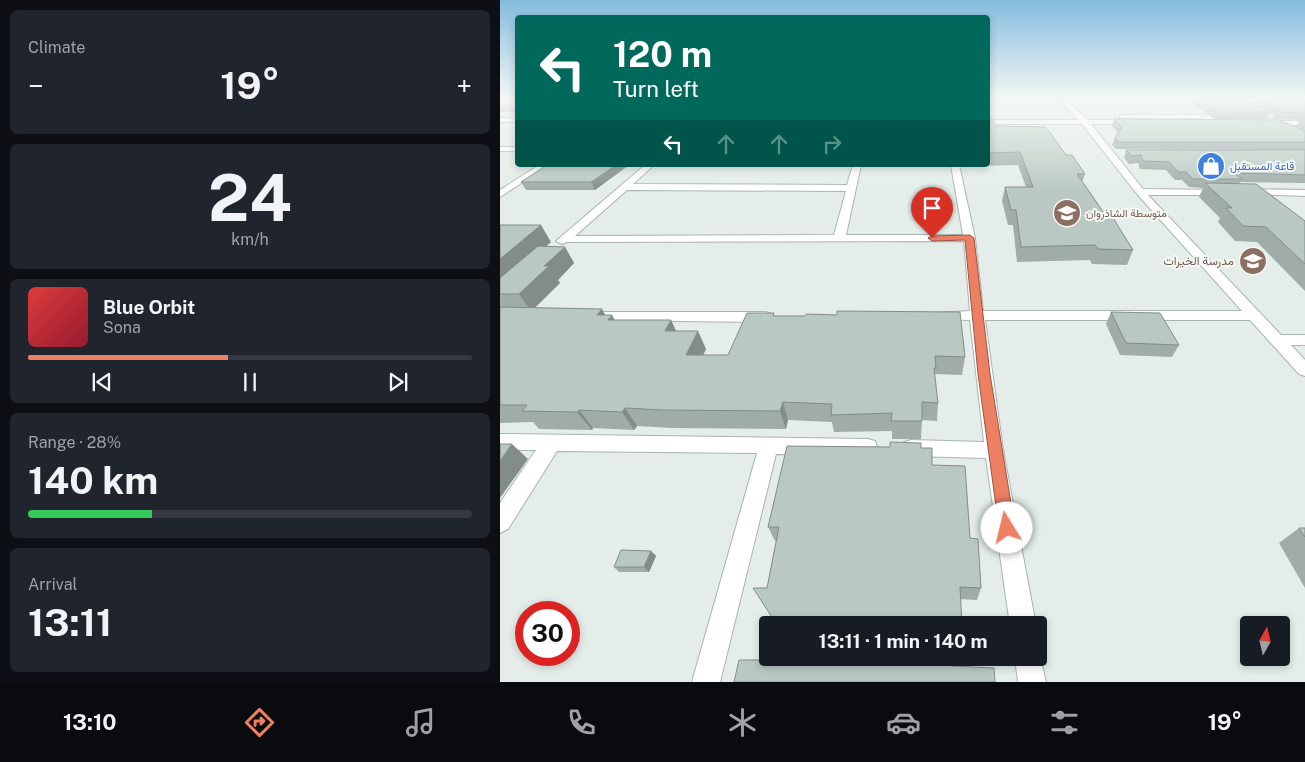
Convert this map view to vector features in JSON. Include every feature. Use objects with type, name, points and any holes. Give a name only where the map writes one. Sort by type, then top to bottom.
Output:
[{"type":"street","points":[[1092,130],[1114,153],[1140,192],[1305,370]]},
{"type":"street","points":[[1292,130],[1296,132]]},
{"type":"street","points":[[500,149],[515,149]]},
{"type":"street","points":[[500,194],[541,167]]},
{"type":"street","points":[[550,252],[648,167]]},
{"type":"street","points":[[839,239],[856,167]]},
{"type":"street","points":[[955,167],[970,238],[977,316],[994,450],[1022,616]]},
{"type":"street","points":[[626,187],[851,188]]},
{"type":"street","points":[[1140,192],[1305,193]]},
{"type":"street","points":[[564,239],[970,238]]},
{"type":"street","points":[[927,316],[1255,315]]},
{"type":"street","points":[[579,317],[778,317]]},
{"type":"street","points":[[1278,340],[1305,340]]},
{"type":"street","points":[[500,442],[994,450]]},
{"type":"street","points":[[500,522],[552,442]]},
{"type":"street","points":[[706,682],[769,445]]},
{"type":"street","points":[[1029,666],[1032,682]]},
{"type":"building","points":[[990,130],[1048,130],[1066,155],[1072,155],[1085,174],[1077,174],[1104,213],[1110,213],[1133,250],[1098,249],[1095,245],[1021,247],[1016,210],[1011,210],[1005,187],[1033,187],[1020,152],[990,153]]},
{"type":"building","points":[[1120,130],[1305,131],[1305,142],[1118,142],[1115,138]]},
{"type":"building","points":[[1126,150],[1305,150],[1305,175],[1234,173],[1242,179],[1193,179],[1186,172],[1178,172],[1169,162],[1143,161],[1141,155],[1132,156]]},
{"type":"building","points":[[544,167],[613,167],[591,182],[521,182]]},
{"type":"building","points":[[1205,183],[1256,184],[1305,221],[1305,264],[1266,227],[1243,226],[1226,208],[1232,208]]},
{"type":"building","points":[[500,225],[541,225],[500,259]]},
{"type":"building","points":[[538,246],[565,247],[544,266],[549,266],[519,294],[500,294],[500,278]]},
{"type":"building","points":[[500,307],[602,309],[597,315],[612,315],[608,320],[671,320],[665,331],[698,331],[686,355],[728,355],[747,313],[774,313],[773,316],[804,316],[807,314],[837,315],[837,311],[960,312],[965,357],[935,356],[936,368],[934,368],[938,403],[922,402],[922,421],[891,421],[892,413],[831,415],[832,404],[783,402],[780,411],[625,408],[622,412],[579,410],[577,412],[522,411],[527,405],[500,405]]},
{"type":"building","points":[[1111,312],[1160,313],[1179,345],[1126,343]]},
{"type":"building","points":[[890,442],[921,443],[921,448],[932,448],[932,465],[965,466],[970,538],[978,539],[981,588],[960,587],[962,616],[771,616],[753,588],[767,588],[779,527],[768,527],[787,446],[890,447]]},
{"type":"building","points":[[500,444],[512,444],[500,461]]},
{"type":"building","points":[[1299,528],[1305,528],[1305,537]]},
{"type":"building","points":[[621,550],[651,551],[644,567],[614,567]]},
{"type":"building","points":[[739,660],[759,660],[759,666],[952,666],[994,668],[995,682],[734,682]]},
{"type":"place","name":"قاعة المستقبل","points":[[1211,166]]},
{"type":"place","name":"متوسطة الشاذروان","points":[[1067,213]]},
{"type":"place","name":"مدرسة الخيرات","points":[[1253,261]]},
{"type":"route","points":[[932,238],[970,238],[984,374],[1007,528]]}]
